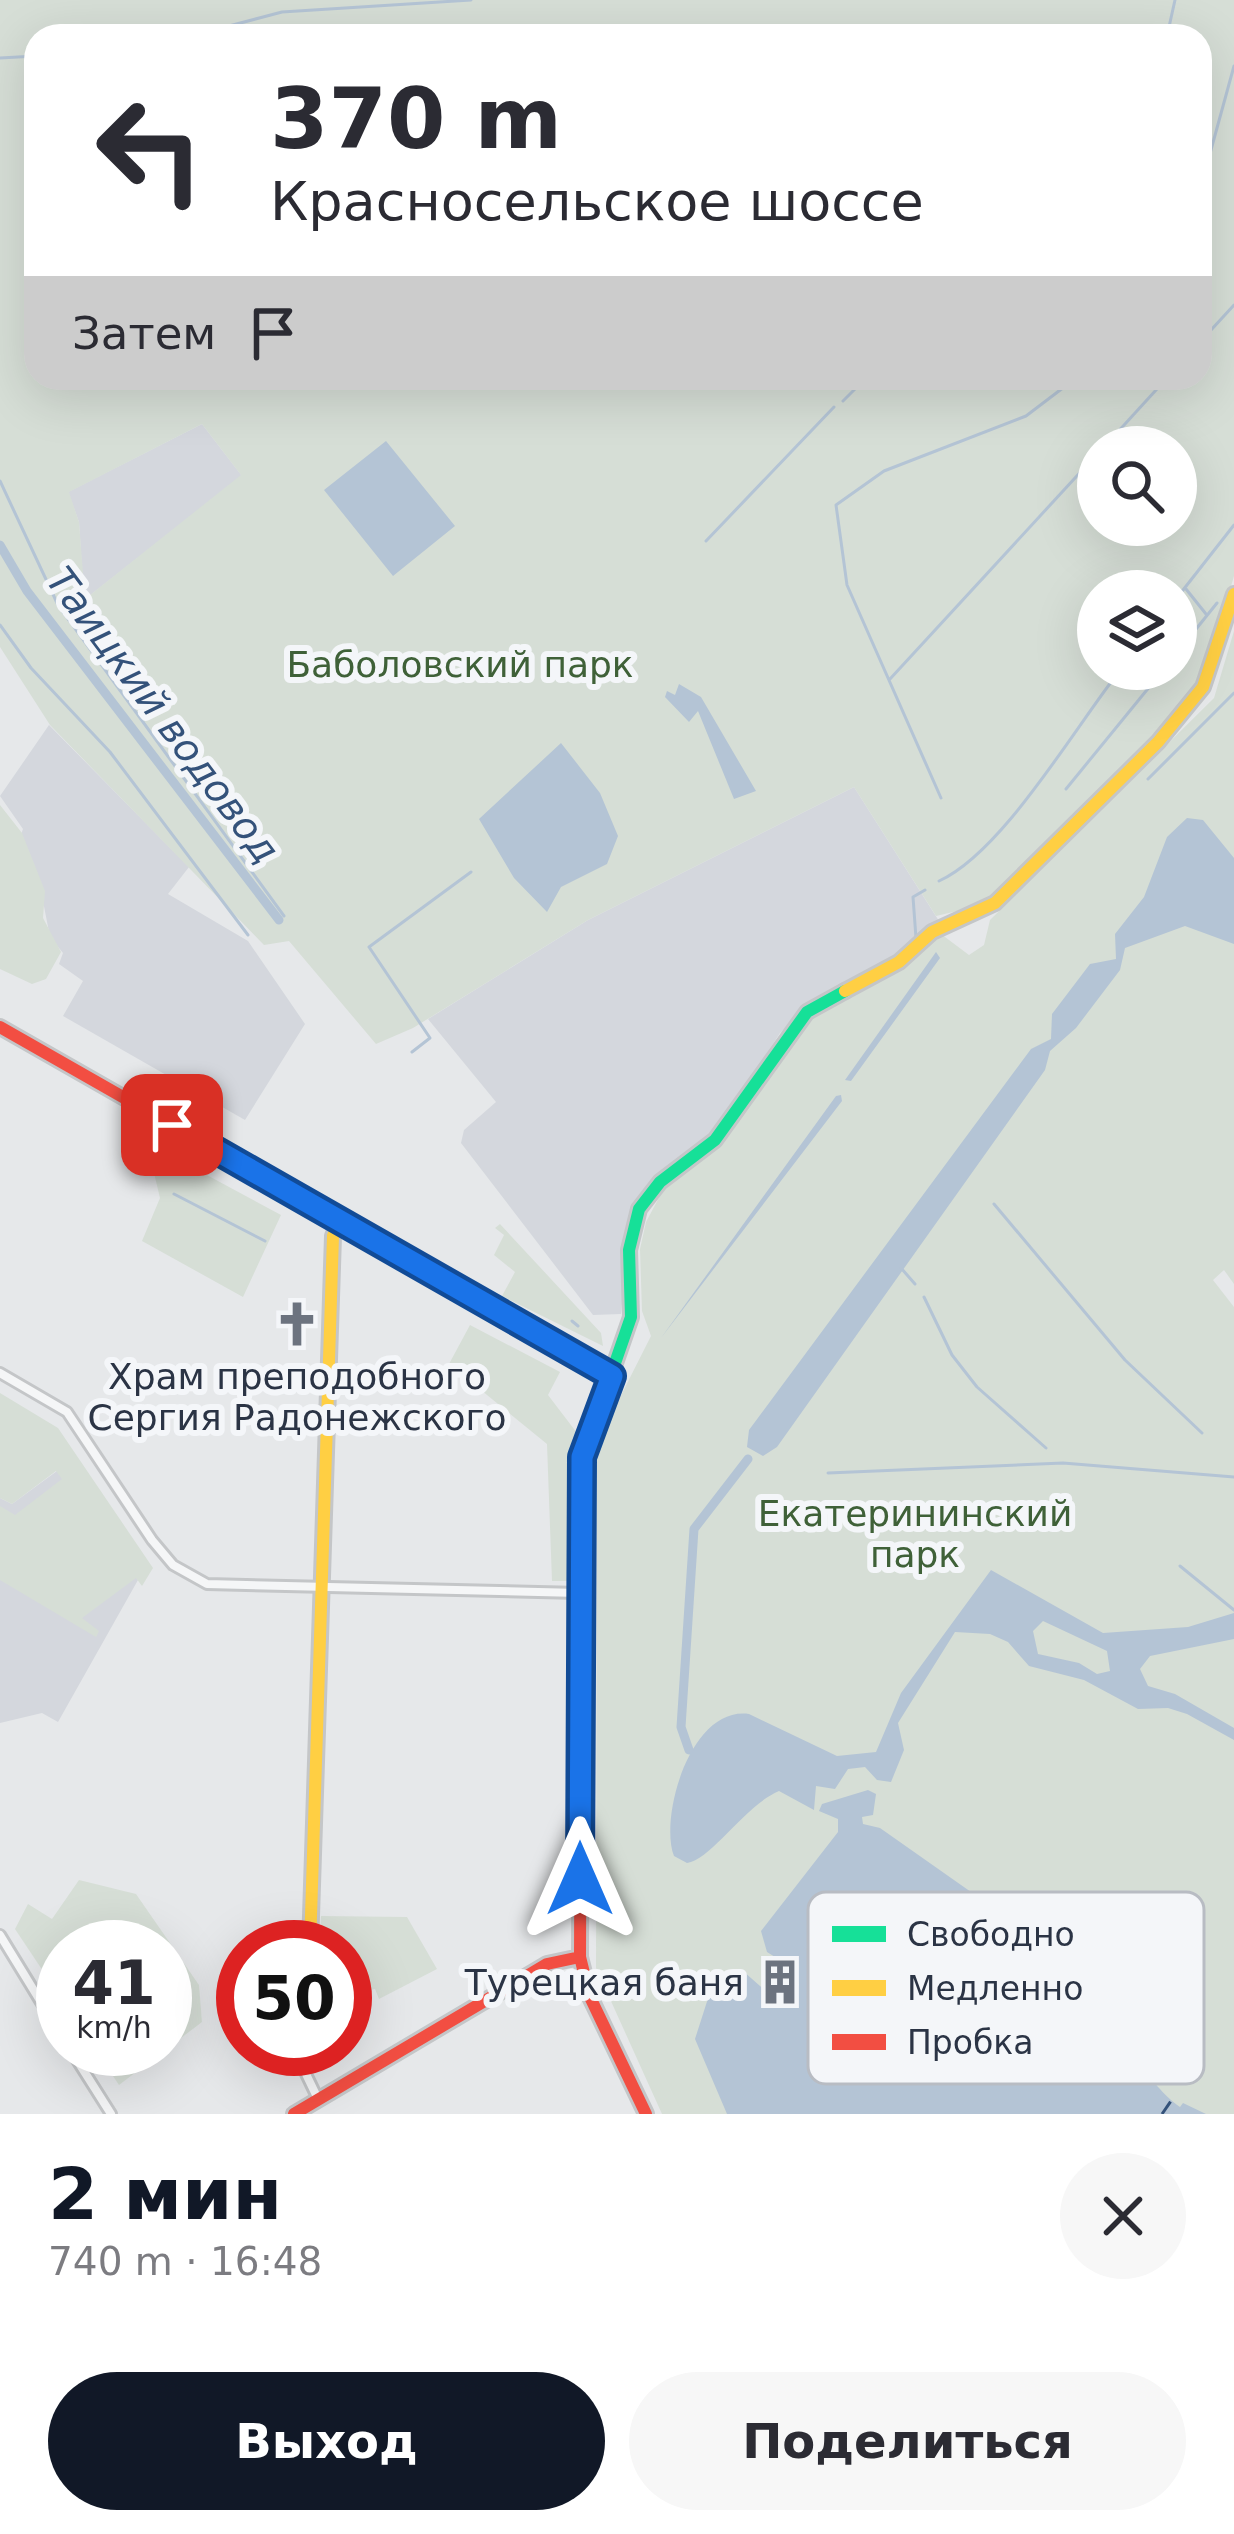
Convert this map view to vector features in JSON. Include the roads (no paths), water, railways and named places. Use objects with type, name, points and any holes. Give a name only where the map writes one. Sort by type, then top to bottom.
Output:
[{"type":"street","points":[[646,2114],[590,1997],[580,1957],[582,1457],[631,1317],[630,1234],[646,1198],[715,1141],[807,1012],[899,962],[932,932],[994,903],[1186,711],[1210,674],[1234,594]]},
{"type":"street","points":[[0,1027],[612,1376]]},
{"type":"street","points":[[311,1920],[326,1591],[332,1258],[339,1221]]},
{"type":"street","points":[[0,1373],[67,1412],[152,1540],[189,1577],[229,1588],[579,1593]]},
{"type":"street","points":[[0,1935],[36,1994]]},
{"type":"street","points":[[293,2114],[547,1964],[580,1957]]},
{"type":"street","points":[[87,2076],[111,2114]]},
{"type":"street","points":[[307,2076],[318,2099]]},
{"type":"water","points":[[386,441],[455,526],[393,576],[324,490]]},
{"type":"water","points":[[679,684],[701,697],[756,791],[734,799],[698,711],[689,722],[665,697],[667,691],[675,695]]},
{"type":"water","points":[[561,743],[600,793],[618,836],[607,864],[561,887],[547,912],[514,878],[479,819]]},
{"type":"water","points":[[1187,818],[1203,820],[1234,858],[1234,944],[1185,926],[1125,948],[1120,970],[1076,1028],[1050,1051],[1045,1070],[777,1447],[763,1456],[747,1447],[749,1430],[1031,1049],[1051,1039],[1052,1014],[1090,964],[1116,959],[1115,934],[1144,897],[1167,837]]},
{"type":"water","points":[[936,952],[940,958],[851,1081],[845,1080]]},
{"type":"water","points":[[841,1095],[842,1101],[661,1338],[836,1096]]},
{"type":"water","points":[[991,1570],[1103,1633],[1188,1627],[1234,1613],[1234,1639],[1150,1656],[1140,1669],[1148,1686],[1175,1694],[1234,1728],[1234,1740],[1187,1714],[1168,1708],[1138,1709],[1084,1680],[1029,1666],[1008,1642],[990,1634],[955,1632],[898,1723],[904,1750],[891,1782],[877,1780],[865,1767],[848,1769],[835,1789],[816,1786],[814,1810],[779,1791],[697,1859],[687,1863],[674,1856],[670,1839],[676,1792],[695,1745],[710,1727],[728,1716],[749,1714],[837,1756],[876,1752],[901,1693]],"holes":[[[1043,1621],[1107,1651],[1110,1671],[1097,1674],[1079,1663],[1038,1654],[1033,1631]]]},
{"type":"water","points":[[868,1790],[876,1794],[873,1815],[862,1817],[863,1824],[880,1828],[971,1892],[808,1892],[808,2084],[1155,2084],[1180,2107],[1183,2103],[1206,2114],[727,2114],[695,2039],[712,1986],[743,1971],[775,1999],[790,1997],[799,1985],[796,1970],[767,1952],[761,1931],[838,1832],[838,1819],[819,1811],[822,1804]]},
{"type":"waterway","points":[[236,24],[282,12],[471,0]]},
{"type":"waterway","points":[[1170,24],[1175,0]]},
{"type":"waterway","points":[[0,58],[24,57]]},
{"type":"waterway","points":[[1212,146],[1234,66]]},
{"type":"waterway","points":[[1212,329],[1234,305]]},
{"type":"waterway","points":[[843,401],[854,390]]},
{"type":"waterway","points":[[941,798],[847,585],[836,505],[884,471],[1026,416],[1060,390]]},
{"type":"waterway","points":[[1123,426],[1156,390]]},
{"type":"waterway","points":[[706,541],[834,407]]},
{"type":"waterway","points":[[890,679],[1077,476]]},
{"type":"waterway","points":[[0,481],[58,605],[284,916]]},
{"type":"waterway","points":[[1197,572],[1234,525]]},
{"type":"waterway","name":"Таицкий водовод","points":[[0,545],[27,591],[279,920]]},
{"type":"waterway","points":[[1197,603],[1206,614]]},
{"type":"waterway","points":[[1197,628],[1217,603]]},
{"type":"waterway","points":[[0,625],[31,668],[110,752],[248,935]]},
{"type":"waterway","points":[[939,881],[963,866],[1013,816],[1106,690]]},
{"type":"waterway","points":[[1066,789],[1147,690]]},
{"type":"waterway","points":[[1148,779],[1234,693]]},
{"type":"waterway","points":[[412,1052],[430,1038],[369,947],[471,872]]},
{"type":"waterway","points":[[916,938],[913,897],[925,890]]},
{"type":"waterway","points":[[174,1194],[265,1241]]},
{"type":"waterway","points":[[994,1204],[1125,1360],[1202,1433]]},
{"type":"waterway","points":[[901,1268],[915,1284]]},
{"type":"waterway","points":[[924,1297],[952,1355],[977,1387],[1046,1448]]},
{"type":"waterway","name":"Таицкий водовод","points":[[572,1321],[578,1326]]},
{"type":"waterway","points":[[689,1750],[681,1727],[694,1529],[748,1459]]},
{"type":"waterway","points":[[828,1473],[1063,1463],[1234,1477]]},
{"type":"waterway","points":[[1180,1566],[1234,1610]]},
{"type":"place","name":"Храм преподобного Сергия Радонежского","points":[[297,1324]]},
{"type":"place","name":"Турецкая баня","points":[[780,1982]]},
{"type":"park label","name":"Баболовский парк","points":[[460,664]]},
{"type":"park label","name":"Екатерининский парк","points":[[915,1534]]}]
